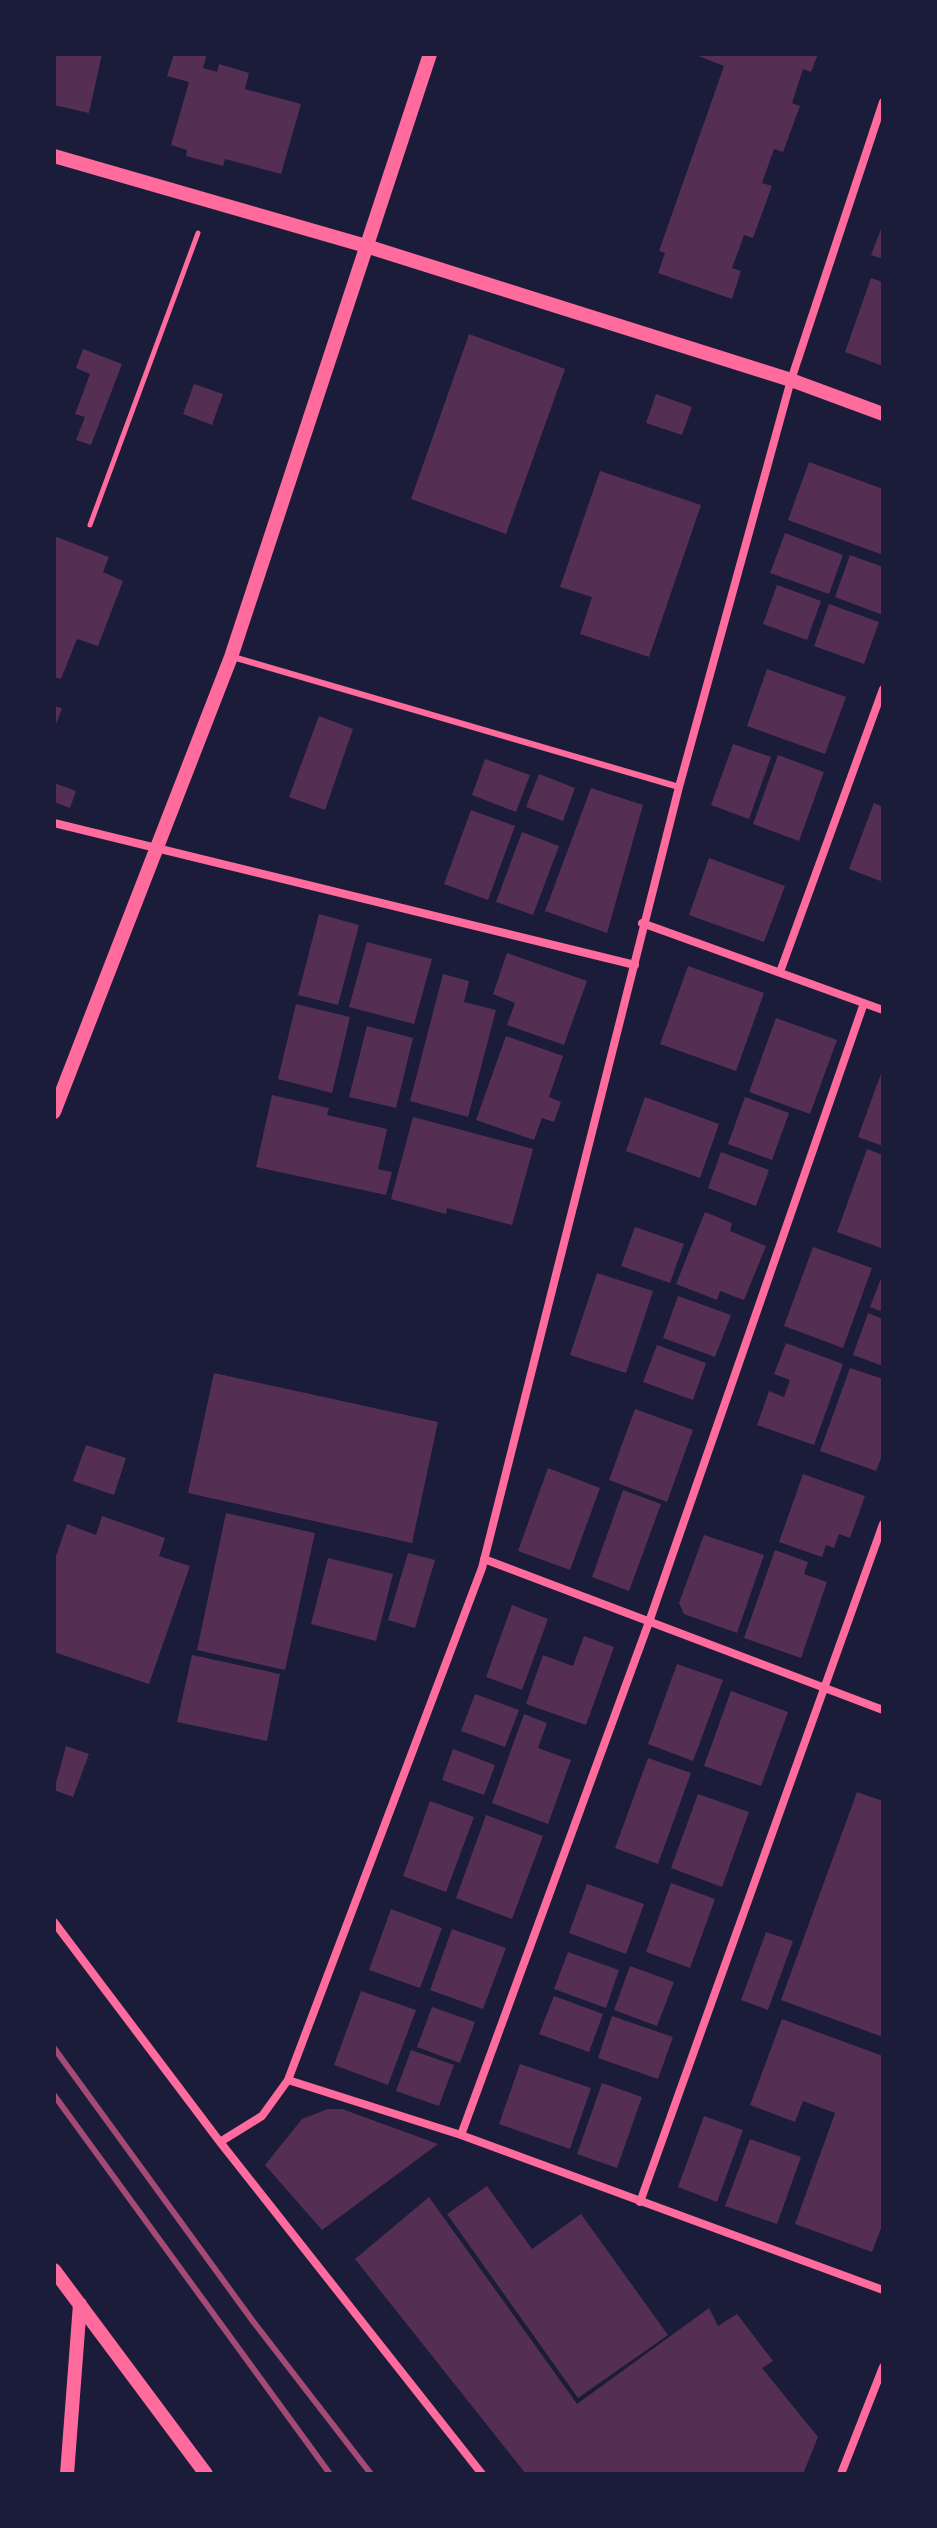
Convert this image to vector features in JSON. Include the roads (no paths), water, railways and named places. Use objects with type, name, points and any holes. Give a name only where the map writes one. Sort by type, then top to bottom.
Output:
[{"type":"street","points":[[54,1112],[57,1094],[159,849],[231,657],[427,55]]},
{"type":"street","points":[[220,2142],[262,2116],[288,2080],[484,1559],[635,965],[642,923],[679,787],[791,380],[883,102]]},
{"type":"street","points":[[54,156],[366,246],[791,380],[883,414]]},
{"type":"street","points":[[780,972],[883,689]]},
{"type":"street","points":[[54,823],[635,965]]},
{"type":"street","points":[[642,923],[883,1010]]},
{"type":"street","points":[[461,2135],[649,1622],[864,1003]]},
{"type":"street","points":[[640,2202],[883,1524]]},
{"type":"street","points":[[484,1559],[883,1710]]},
{"type":"street","points":[[54,1922],[220,2142],[482,2474]]},
{"type":"street","points":[[288,2080],[461,2135],[883,2290]]},
{"type":"street","points":[[54,2270],[206,2474]]},
{"type":"street","points":[[67,2474],[80,2304]]},
{"type":"street","points":[[841,2474],[883,2367]]},
{"type":"lane","points":[[231,657],[679,787]]},
{"type":"railway","points":[[54,2048],[252,2320],[371,2474]]},
{"type":"railway","points":[[54,2095],[330,2474]]}]
